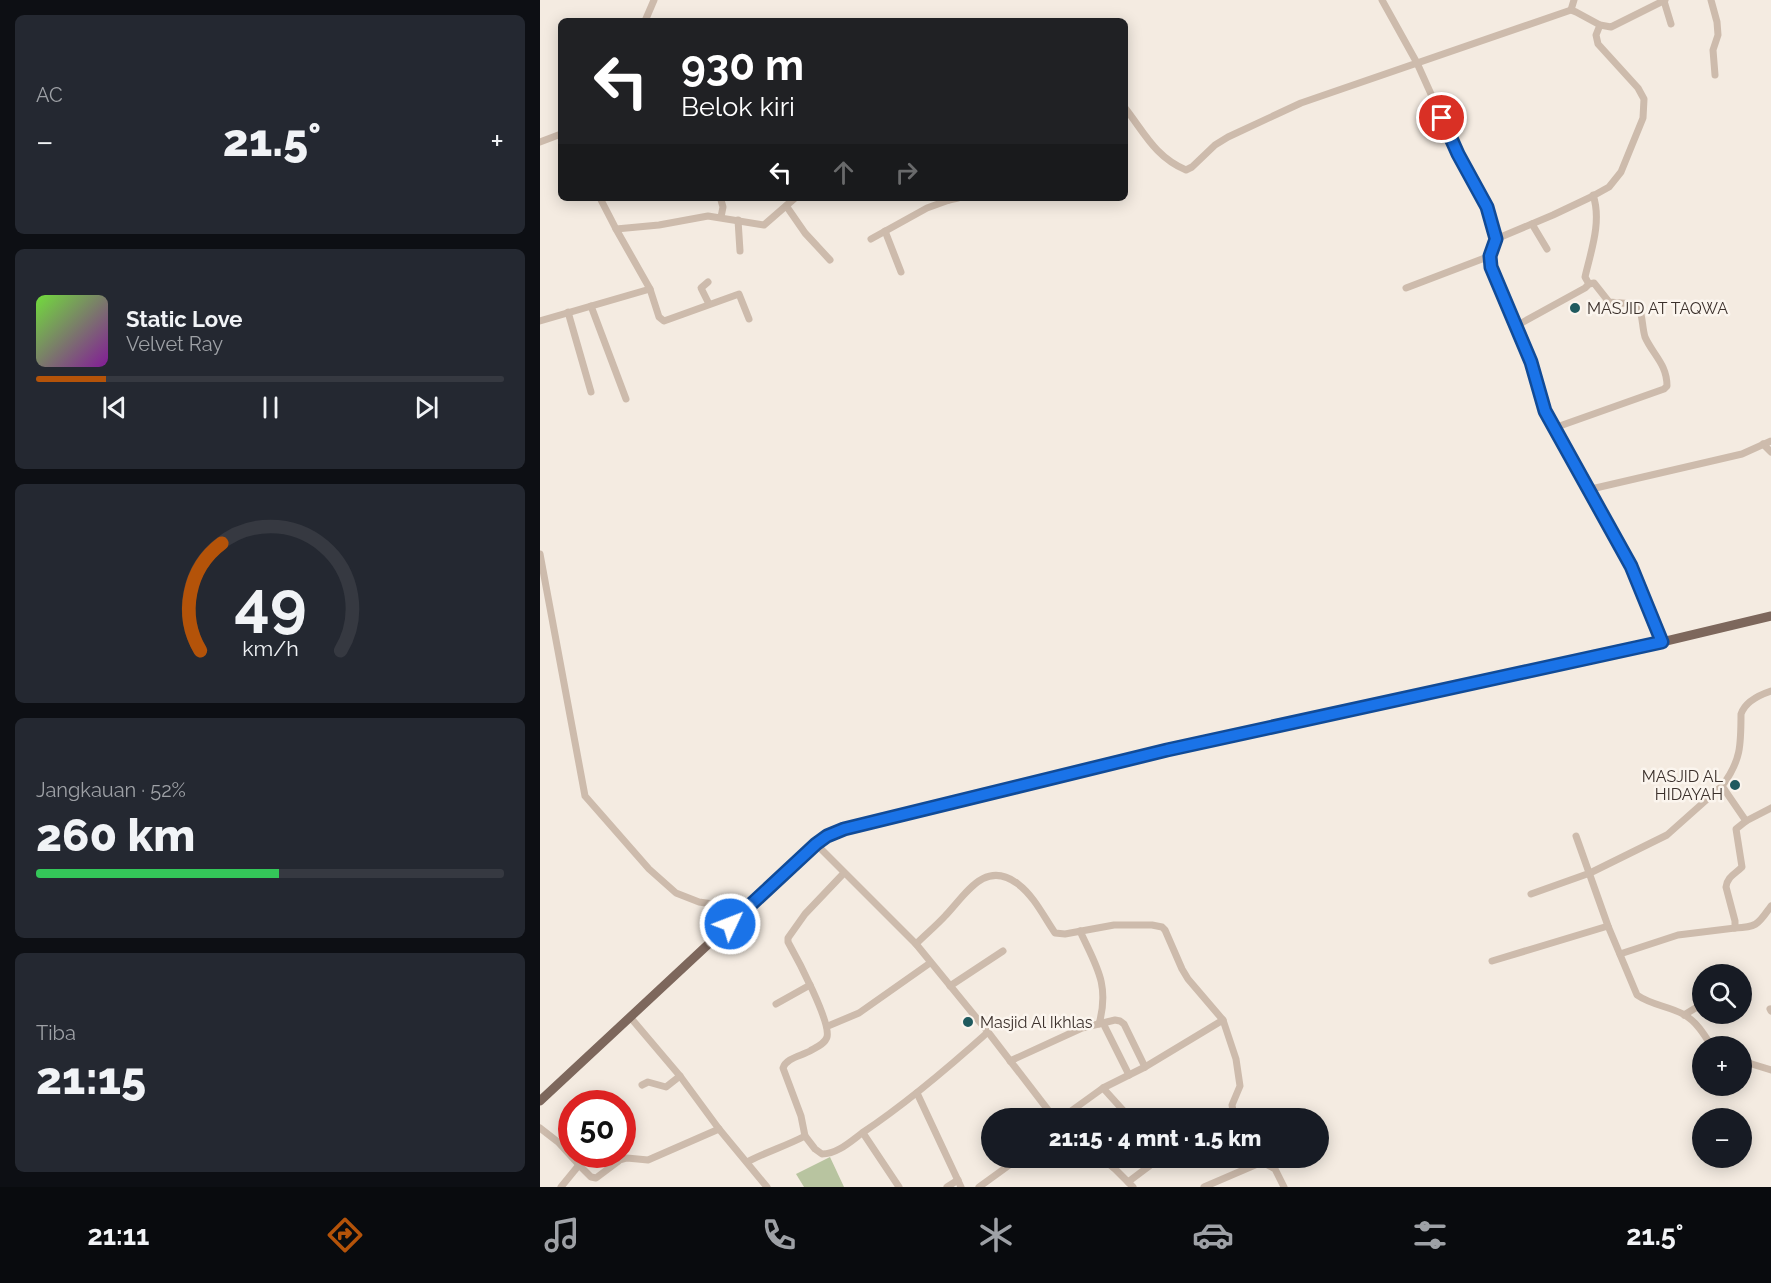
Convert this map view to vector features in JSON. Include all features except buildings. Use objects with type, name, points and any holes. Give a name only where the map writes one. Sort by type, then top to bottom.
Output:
[{"type":"main road","points":[[540,1101],[816,844],[827,836],[844,829],[1155,753],[1771,616]]},
{"type":"street","points":[[646,18],[654,0]]},
{"type":"street","points":[[1382,0],[1417,63],[1458,154],[1487,207],[1496,239],[1490,256],[1491,267],[1536,374],[1545,411],[1631,566],[1662,642]]},
{"type":"street","points":[[1571,10],[1574,0]]},
{"type":"street","points":[[1128,112],[1149,142],[1176,166],[1186,170],[1228,137],[1301,103],[1571,10],[1600,25],[1611,27],[1664,0],[1671,24]]},
{"type":"street","points":[[1711,0],[1718,35],[1713,51],[1715,75]]},
{"type":"street","points":[[1496,239],[1553,215],[1609,187],[1621,172],[1643,118],[1644,97],[1598,44],[1596,35],[1600,25]]},
{"type":"street","points":[[540,142],[558,135]]},
{"type":"street","points":[[1589,284],[1585,277],[1594,240],[1597,215],[1593,195]]},
{"type":"street","points":[[602,201],[650,289],[659,317],[664,321],[739,294],[749,319]]},
{"type":"street","points":[[721,201],[722,217]]},
{"type":"street","points":[[616,229],[659,225],[700,216],[722,217],[765,225],[792,201]]},
{"type":"street","points":[[871,239],[943,201]]},
{"type":"street","points":[[787,207],[805,233],[830,260]]},
{"type":"street","points":[[738,220],[740,251]]},
{"type":"street","points":[[1532,224],[1547,249]]},
{"type":"street","points":[[885,231],[901,272]]},
{"type":"street","points":[[1406,288],[1490,256]]},
{"type":"street","points":[[708,282],[701,288],[709,304]]},
{"type":"street","points":[[1516,326],[1589,284],[1595,284],[1609,302],[1634,304],[1639,308],[1646,339],[1661,363],[1667,386],[1664,389],[1554,428]]},
{"type":"street","points":[[540,319],[650,289]]},
{"type":"street","points":[[591,306],[626,399]]},
{"type":"street","points":[[568,312],[591,392]]},
{"type":"street","points":[[1587,490],[1742,454],[1771,441]]},
{"type":"street","points":[[1763,444],[1771,452]]},
{"type":"street","points":[[540,554],[585,796],[649,869],[676,893],[699,902],[747,909]]},
{"type":"street","points":[[1532,894],[1590,873],[1666,835],[1722,786],[1735,769],[1739,755],[1743,708],[1756,698],[1771,691]]},
{"type":"street","points":[[1722,786],[1746,821]]},
{"type":"street","points":[[1735,928],[1726,887],[1730,877],[1742,867],[1736,829],[1771,808]]},
{"type":"street","points":[[1576,836],[1608,926],[1637,995],[1646,1001],[1684,1015],[1704,1036]]},
{"type":"street","points":[[816,844],[843,874],[915,944],[988,1032],[1047,1108]]},
{"type":"street","points":[[843,874],[805,914],[788,938],[828,1026],[824,1042],[783,1066],[801,1116],[804,1136],[818,1153],[826,1154],[835,1151],[863,1133],[943,1073],[988,1032]]},
{"type":"street","points":[[915,944],[947,914],[972,885],[999,875],[1020,885],[1055,933],[1065,934],[1114,925],[1162,927],[1188,979],[1223,1020],[1236,1059],[1240,1086],[1232,1108]]},
{"type":"street","points":[[1620,954],[1678,935],[1757,925],[1771,906]]},
{"type":"street","points":[[1492,961],[1608,926]]},
{"type":"street","points":[[1080,931],[1100,973],[1103,1004],[1101,1024],[1129,1075]]},
{"type":"street","points":[[950,986],[1004,951]]},
{"type":"street","points":[[828,1026],[859,1013],[930,963]]},
{"type":"street","points":[[776,1004],[810,985]]},
{"type":"street","points":[[1684,1015],[1692,1010]]},
{"type":"street","points":[[630,1017],[680,1076],[765,1186]]},
{"type":"street","points":[[1010,1060],[1082,1028],[1115,1020],[1124,1024],[1145,1067]]},
{"type":"street","points":[[1075,1108],[1103,1088],[1145,1067],[1223,1020]]},
{"type":"street","points":[[1752,1064],[1771,1070]]},
{"type":"street","points":[[642,1085],[648,1082],[666,1087],[680,1076]]},
{"type":"street","points":[[1103,1088],[1121,1108]]},
{"type":"street","points":[[917,1093],[959,1183],[947,1187]]},
{"type":"street","points":[[540,1128],[558,1142]]},
{"type":"street","points":[[636,1159],[648,1160],[719,1129]]},
{"type":"street","points":[[863,1133],[898,1187]]},
{"type":"street","points":[[747,1162],[804,1136]]},
{"type":"street","points":[[561,1187],[577,1168]]},
{"type":"street","points":[[581,1168],[591,1178],[596,1178],[609,1168]]},
{"type":"street","points":[[979,1187],[1005,1168]]},
{"type":"street","points":[[1113,1168],[1130,1184],[1148,1168]]},
{"type":"street","points":[[1204,1187],[1244,1168]]},
{"type":"street","points":[[1273,1168],[1284,1187]]},
{"type":"green space","points":[[830,1157],[844,1187],[804,1187],[796,1174]]},
{"type":"place","name":"MASJID AT TAQWA","points":[[1575,308]]},
{"type":"place","name":"MASJID AL HIDAYAH","points":[[1735,785]]},
{"type":"place","name":"Masjid Al Ikhlas","points":[[968,1022]]},
{"type":"route","points":[[730,924],[816,844],[827,836],[844,829],[1167,750],[1662,642],[1631,566],[1545,411],[1536,374],[1491,267],[1490,256],[1496,239],[1487,207],[1458,154],[1442,118]]}]
